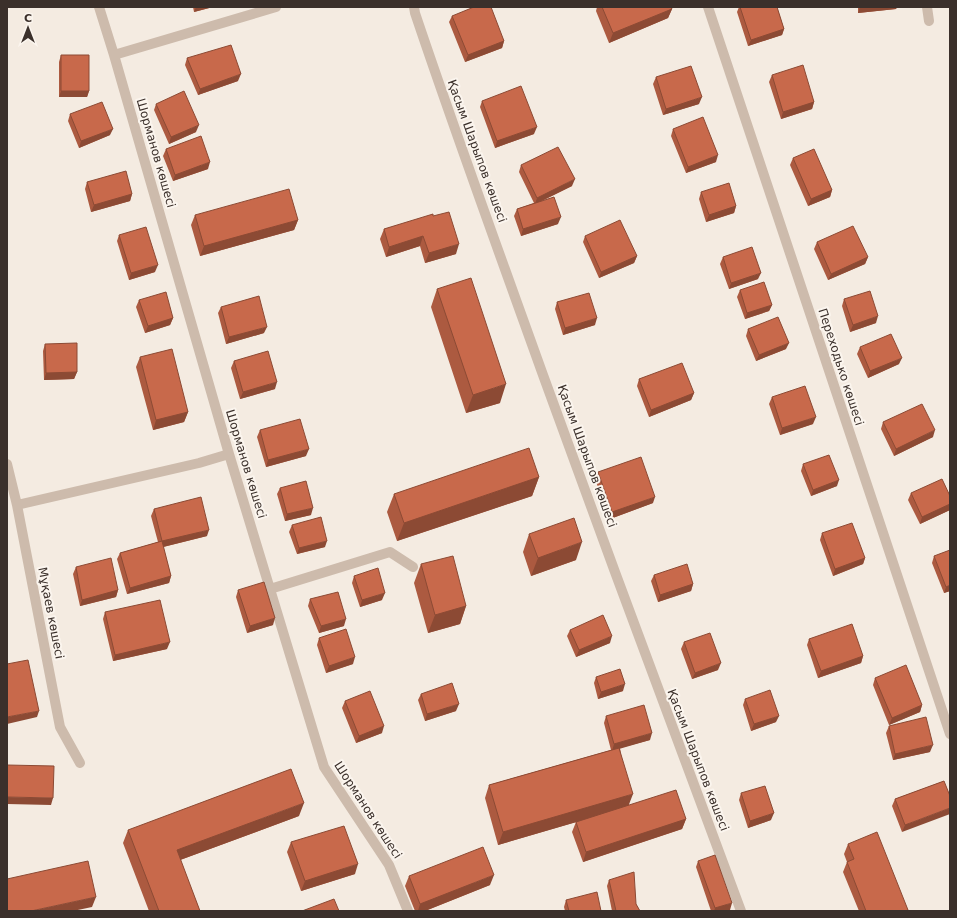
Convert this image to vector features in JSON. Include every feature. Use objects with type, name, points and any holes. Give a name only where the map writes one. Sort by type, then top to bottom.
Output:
[{"type":"street","name":"Шорманов көшесі","points":[[99,7],[229,454],[324,767],[389,865],[408,911]]},
{"type":"street","points":[[114,55],[276,7]]},
{"type":"street","name":"Қасым Шарыпов көшесі","points":[[414,7],[434,69],[504,267],[658,689],[741,911]]},
{"type":"street","name":"Переходько көшесі","points":[[708,7],[948,723],[950,734]]},
{"type":"street","points":[[927,7],[929,21]]},
{"type":"street","points":[[17,505],[199,463],[229,454]]},
{"type":"street","name":"Мұқаев көшесі","points":[[7,464],[17,505],[60,727],[80,763]]},
{"type":"street","points":[[270,589],[390,552],[413,567]]},
{"type":"building","points":[[474,7],[491,7],[504,41],[468,55],[452,16]]},
{"type":"building","points":[[602,7],[671,7],[672,9],[613,33]]},
{"type":"building","points":[[740,7],[777,7],[784,29],[751,40]]},
{"type":"building","points":[[231,45],[241,74],[200,89],[187,58]]},
{"type":"building","points":[[61,55],[89,55],[89,91],[61,91]]},
{"type":"building","points":[[803,65],[814,102],[783,112],[772,75]]},
{"type":"building","points":[[691,66],[702,97],[666,109],[656,77]]},
{"type":"building","points":[[521,86],[537,127],[497,141],[482,101]]},
{"type":"building","points":[[184,91],[199,125],[171,137],[156,104]]},
{"type":"building","points":[[102,102],[113,129],[81,141],[70,114]]},
{"type":"building","points":[[703,117],[718,155],[688,167],[673,129]]},
{"type":"building","points":[[201,136],[210,162],[175,175],[166,149]]},
{"type":"building","points":[[558,147],[575,179],[537,198],[521,165]]},
{"type":"building","points":[[814,149],[832,190],[811,199],[793,158]]},
{"type":"building","points":[[126,171],[132,194],[94,205],[87,182]]},
{"type":"building","points":[[729,183],[736,206],[709,215],[701,192]]},
{"type":"building","points":[[289,189],[298,220],[204,246],[195,215]]},
{"type":"building","points":[[554,197],[561,217],[523,229],[517,209]]},
{"type":"building","points":[[449,212],[459,244],[429,253],[423,236],[389,247],[384,229],[433,214],[433,216]]},
{"type":"building","points":[[620,220],[637,256],[601,272],[585,236]]},
{"type":"building","points":[[853,226],[868,257],[831,274],[817,242]]},
{"type":"building","points":[[146,227],[158,265],[131,273],[119,235]]},
{"type":"building","points":[[752,247],[761,273],[731,283],[723,257]]},
{"type":"building","points":[[471,278],[506,384],[473,395],[437,289]]},
{"type":"building","points":[[764,282],[772,305],[747,313],[740,290]]},
{"type":"building","points":[[870,291],[878,316],[853,325],[844,299]]},
{"type":"building","points":[[166,292],[173,318],[148,326],[139,300]]},
{"type":"building","points":[[589,293],[597,318],[565,328],[557,302]]},
{"type":"building","points":[[259,296],[267,327],[229,337],[221,307]]},
{"type":"building","points":[[778,317],[789,343],[759,355],[748,329]]},
{"type":"building","points":[[891,334],[902,358],[870,371],[860,347]]},
{"type":"building","points":[[77,343],[77,372],[46,373],[45,344]]},
{"type":"building","points":[[172,349],[188,412],[156,420],[140,357]]},
{"type":"building","points":[[268,351],[277,382],[243,392],[234,361]]},
{"type":"building","points":[[682,363],[694,393],[651,410],[639,379]]},
{"type":"building","points":[[805,386],[816,417],[782,428],[772,397]]},
{"type":"building","points":[[922,404],[935,430],[896,449],[883,422]]},
{"type":"building","points":[[300,419],[309,449],[268,460],[260,430]]},
{"type":"building","points":[[529,448],[539,477],[404,523],[394,494]]},
{"type":"building","points":[[829,455],[839,480],[813,490],[803,464]]},
{"type":"building","points":[[641,457],[655,497],[612,512],[598,472]]},
{"type":"building","points":[[942,479],[950,496],[950,504],[922,517],[911,493]]},
{"type":"building","points":[[306,481],[313,508],[287,514],[280,488]]},
{"type":"building","points":[[201,497],[209,530],[162,541],[154,509]]},
{"type":"building","points":[[321,517],[327,541],[299,548],[292,525]]},
{"type":"building","points":[[574,518],[582,542],[538,558],[529,534]]},
{"type":"building","points":[[852,523],[865,558],[835,569],[822,533]]},
{"type":"building","points":[[162,541],[171,576],[130,588],[120,553]]},
{"type":"building","points":[[950,550],[950,585],[946,587],[934,556]]},
{"type":"building","points":[[453,556],[466,606],[435,615],[421,564]]},
{"type":"building","points":[[111,558],[118,590],[82,600],[76,567]]},
{"type":"building","points":[[687,564],[693,584],[660,595],[654,575]]},
{"type":"building","points":[[378,568],[385,593],[362,600],[354,576]]},
{"type":"building","points":[[264,582],[275,618],[250,626],[238,590]]},
{"type":"building","points":[[338,592],[346,619],[321,626],[310,599]]},
{"type":"building","points":[[160,600],[170,642],[115,655],[105,612]]},
{"type":"building","points":[[603,615],[612,636],[579,650],[570,630]]},
{"type":"building","points":[[852,624],[863,656],[821,671],[809,639]]},
{"type":"building","points":[[346,629],[355,657],[329,666],[319,638]]},
{"type":"building","points":[[710,633],[721,663],[695,673],[684,642]]},
{"type":"building","points":[[28,660],[39,711],[7,717],[7,664]]},
{"type":"building","points":[[906,665],[922,705],[892,718],[875,678]]},
{"type":"building","points":[[620,669],[625,684],[601,692],[596,677]]},
{"type":"building","points":[[452,683],[459,704],[427,714],[421,694]]},
{"type":"building","points":[[770,690],[779,716],[754,724],[745,699]]},
{"type":"building","points":[[370,691],[384,726],[359,736],[345,701]]},
{"type":"building","points":[[644,705],[652,733],[614,744],[606,716]]},
{"type":"building","points":[[926,717],[933,745],[895,754],[889,726]]},
{"type":"building","points":[[619,748],[633,794],[503,832],[489,785]]},
{"type":"building","points":[[7,765],[54,766],[53,798],[7,797]]},
{"type":"building","points":[[291,769],[304,803],[177,850],[200,911],[159,911],[128,830]]},
{"type":"building","points":[[944,781],[950,796],[950,808],[905,825],[895,799]]},
{"type":"building","points":[[765,786],[774,813],[750,821],[741,793]]},
{"type":"building","points":[[676,790],[686,819],[586,852],[576,822]]},
{"type":"building","points":[[344,826],[358,864],[305,881],[291,842]]},
{"type":"building","points":[[877,832],[908,910],[866,911],[847,862],[854,859],[848,844]]},
{"type":"building","points":[[483,847],[494,875],[420,904],[409,876]]},
{"type":"building","points":[[715,855],[732,903],[715,908],[698,861]]},
{"type":"building","points":[[88,861],[96,897],[31,911],[7,911],[7,879]]},
{"type":"building","points":[[634,872],[636,904],[640,911],[616,911],[609,880]]},
{"type":"building","points":[[597,892],[601,911],[569,911],[566,900]]},
{"type":"building","points":[[334,899],[339,911],[302,911]]}]
